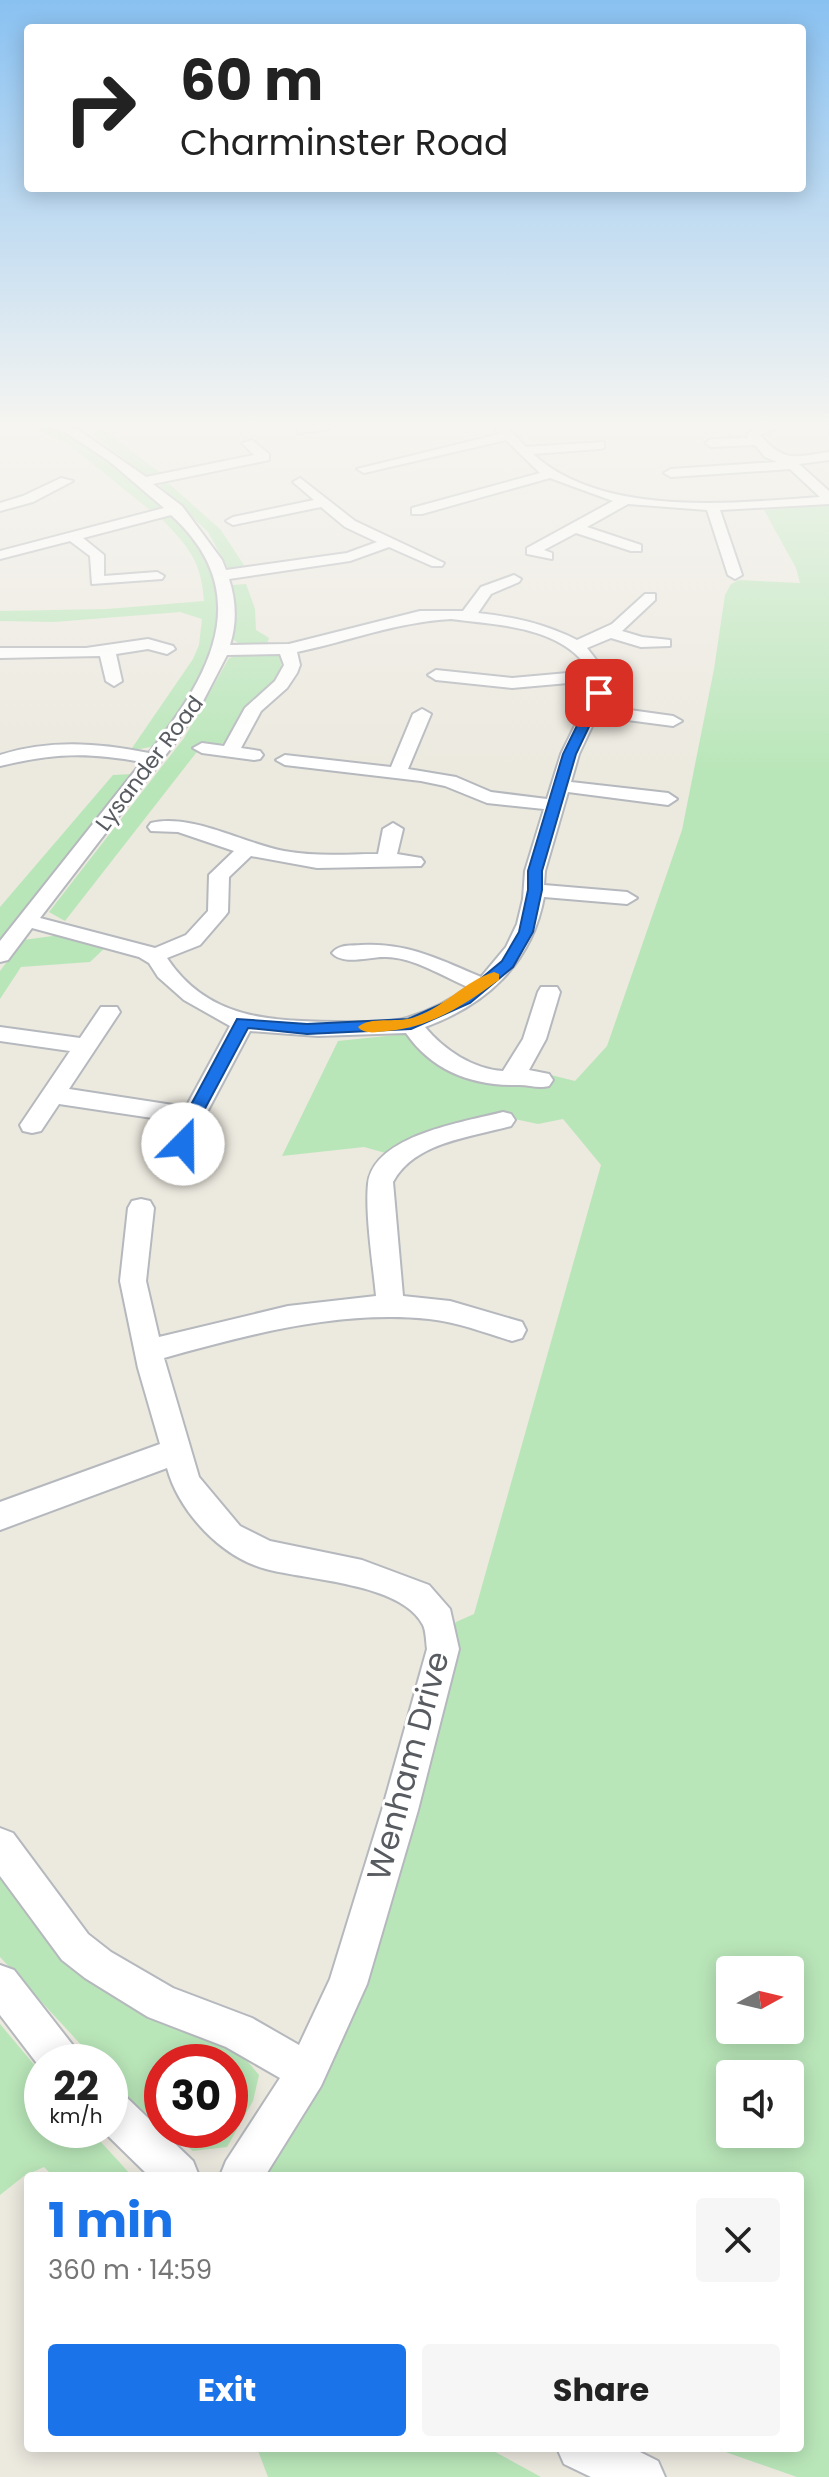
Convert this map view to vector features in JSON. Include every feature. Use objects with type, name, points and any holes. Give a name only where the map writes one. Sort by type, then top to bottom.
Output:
[{"type":"street","points":[[12,542],[23,548]]},
{"type":"street","points":[[0,555],[49,542]]},
{"type":"street","points":[[79,542],[97,555],[98,585],[157,576]]},
{"type":"street","name":"Lysander Road","points":[[0,955],[191,711],[223,650],[228,610],[222,575],[205,542]]},
{"type":"street","points":[[384,542],[437,563]]},
{"type":"street","points":[[533,551],[551,542]]},
{"type":"street","points":[[617,542],[636,548]]},
{"type":"street","points":[[724,542],[735,575]]},
{"type":"street","points":[[222,575],[350,557],[387,543]]},
{"type":"street","points":[[469,615],[475,599],[488,588],[514,579]]},
{"type":"street","points":[[576,646],[612,633],[625,624],[650,597]]},
{"type":"street","points":[[27,921],[72,930],[154,956],[165,971],[193,996],[243,1023],[307,1029],[411,1024],[443,1012],[484,986],[508,963],[526,932],[535,890],[535,871],[570,754],[599,693],[600,675],[594,664],[576,646],[549,632],[520,623],[469,615],[420,616],[289,649],[223,650]]},
{"type":"street","points":[[612,633],[641,642],[664,643]]},
{"type":"street","points":[[0,653],[44,655],[148,644],[167,649]]},
{"type":"street","points":[[230,751],[255,706],[279,690],[289,676],[292,665],[288,658],[289,649]]},
{"type":"street","points":[[107,650],[114,681]]},
{"type":"street","points":[[436,675],[512,683],[600,675]]},
{"type":"street","points":[[591,710],[673,721]]},
{"type":"street","points":[[397,773],[422,714]]},
{"type":"street","points":[[1,760],[23,754],[96,748],[153,759]]},
{"type":"street","points":[[202,748],[254,755]]},
{"type":"street","points":[[285,760],[450,781],[487,797],[554,805]]},
{"type":"street","points":[[562,786],[668,799]]},
{"type":"street","points":[[158,827],[180,826],[247,849],[293,860],[326,862],[387,857],[414,862]]},
{"type":"street","points":[[387,857],[393,829]]},
{"type":"street","points":[[154,956],[193,940],[218,912],[219,875],[247,849]]},
{"type":"street","points":[[535,890],[627,898]]},
{"type":"street","points":[[343,953],[389,950],[410,955],[484,986]]},
{"type":"street","points":[[411,1024],[417,1035],[457,1065],[496,1080],[509,1079],[520,1070],[530,1050],[549,992]]},
{"type":"street","points":[[32,1125],[109,1012]]},
{"type":"street","points":[[183,1144],[193,1116],[243,1023]]},
{"type":"street","points":[[0,1034],[86,1046]]},
{"type":"street","points":[[512,1076],[541,1080]]},
{"type":"street","points":[[53,1095],[193,1116]]},
{"type":"street","points":[[390,1306],[380,1182],[384,1170],[393,1158],[411,1147],[503,1120]]},
{"type":"street","name":"Wenham Drive","points":[[141,1208],[133,1281],[152,1368],[186,1483],[229,1536],[266,1555],[309,1561],[362,1574],[418,1595],[439,1620],[443,1649],[400,1810],[348,1984],[307,2072],[244,2172]]},
{"type":"street","points":[[150,1351],[269,1318],[390,1306],[433,1309],[512,1330]]},
{"type":"street","points":[[0,1516],[127,1472],[176,1451]]},
{"type":"street","points":[[0,1846],[75,1947],[98,1965],[162,2003],[238,2032],[307,2072]]},
{"type":"street","points":[[0,1984],[47,2044]]},
{"type":"street","points":[[128,2127],[174,2172]]},
{"type":"street","points":[[589,2452],[642,2477]]},
{"type":"green space","points":[[181,542],[196,542],[207,555],[219,590],[218,639],[197,689],[155,746],[130,751],[193,659],[199,645],[202,619],[180,612],[54,622],[0,621],[0,611],[107,609],[204,601],[200,574]]},
{"type":"green space","points":[[213,542],[229,542],[247,570],[228,568]]},
{"type":"green space","points":[[781,542],[829,542],[829,2477],[797,2477],[725,2452],[804,2452],[804,2172],[269,2172],[267,2136],[348,1984],[443,1649],[456,1622],[474,1614],[601,1165],[563,1119],[538,1124],[510,1118],[396,1156],[364,1147],[282,1156],[338,1041],[405,1034],[466,1076],[517,1087],[539,1087],[543,1073],[575,1081],[607,1046],[682,830],[714,669],[725,595],[731,584],[739,580],[800,583],[796,568]]},
{"type":"green space","points":[[246,584],[255,609],[256,630],[269,638],[266,646],[241,645],[234,640],[233,585]]},
{"type":"green space","points":[[246,653],[280,656],[282,671],[276,686],[251,702],[241,722],[224,743],[196,753],[65,921],[49,912],[184,738],[229,658]]},
{"type":"green space","points":[[133,774],[0,941],[0,907],[113,775]]},
{"type":"green space","points":[[60,935],[107,946],[90,962],[21,967],[0,999],[0,971],[23,940]]},
{"type":"green space","points":[[0,1877],[34,1925],[68,1960],[233,2044],[144,2044],[144,2111],[128,2096],[128,2044],[80,2044],[0,1957]]},
{"type":"green space","points":[[0,2024],[24,2053],[24,2148],[106,2148],[128,2172],[49,2172],[44,2167],[24,2172],[24,2176],[0,2195]]},
{"type":"green space","points":[[248,2062],[259,2075],[248,2110]]},
{"type":"green space","points":[[189,2148],[218,2148],[193,2151]]},
{"type":"green space","points":[[259,2452],[495,2452],[541,2477],[268,2477]]},
{"type":"slow traffic","points":[[365,1027],[401,1026],[443,1012],[494,977]]},
{"type":"route","points":[[183,1144],[193,1116],[243,1023],[307,1029],[411,1024],[443,1012],[465,999],[508,963],[526,932],[535,890],[535,871],[570,754],[599,693]]}]
